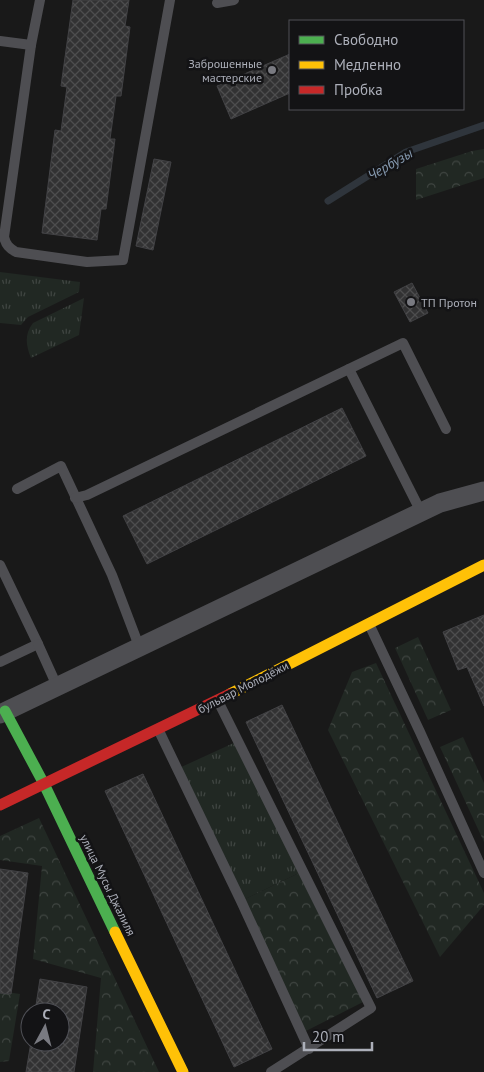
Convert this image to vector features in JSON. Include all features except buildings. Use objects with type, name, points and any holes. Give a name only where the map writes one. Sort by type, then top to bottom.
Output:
[{"type":"street","points":[[2,712],[440,503],[484,491]]},
{"type":"street","name":"бульвар Молодёжи","points":[[0,806],[218,700],[484,565]]},
{"type":"street","name":"улица Мусы Джалиля","points":[[2,712],[44,784],[183,1072]]},
{"type":"lane","points":[[40,0],[31,45],[4,234],[4,248],[16,252],[87,262],[124,260],[170,0]]},
{"type":"lane","points":[[218,3],[234,0]]},
{"type":"lane","points":[[0,41],[31,45]]},
{"type":"lane","points":[[75,498],[87,494],[403,343],[446,429]]},
{"type":"lane","points":[[349,369],[421,512]]},
{"type":"lane","points":[[17,489],[61,466],[112,575],[139,646]]},
{"type":"lane","points":[[0,565],[57,686]]},
{"type":"lane","points":[[369,624],[484,873]]},
{"type":"lane","points":[[0,662],[38,644]]},
{"type":"lane","points":[[218,700],[371,1008],[271,1072]]},
{"type":"lane","points":[[158,729],[309,1048]]},
{"type":"green space","points":[[484,149],[484,178],[416,200],[416,169]]},
{"type":"green space","points":[[0,272],[80,282],[79,292],[28,317],[21,325],[0,323]]},
{"type":"green space","points":[[84,298],[79,335],[31,358],[27,340],[28,331],[33,323]]},
{"type":"green space","points":[[418,637],[451,710],[428,720],[395,648]]},
{"type":"green space","points":[[376,663],[484,893],[484,905],[440,957],[328,730],[352,672]]},
{"type":"green space","points":[[463,737],[484,783],[484,842],[440,747]]},
{"type":"green space","points":[[238,741],[303,871],[241,901],[177,769]]},
{"type":"green space","points":[[39,818],[159,1072],[93,1072],[101,978],[33,959],[42,866],[0,860],[0,836]]},
{"type":"green space","points":[[303,871],[367,1000],[302,1033],[241,901]]},
{"type":"green space","points":[[0,991],[20,994],[9,1061],[0,1062]]},
{"type":"waterway","name":"Чербузы","points":[[328,201],[406,152],[484,125]]},
{"type":"traffic: fast","points":[[5,711],[44,784],[115,932]]},
{"type":"traffic: slow","points":[[230,694],[484,565]]},
{"type":"traffic: slow","points":[[115,932],[183,1072]]},
{"type":"traffic: jam","points":[[0,805],[230,694]]},
{"type":"place","name":"Заброшенные мастерские","points":[[272,70]]},
{"type":"place","name":"ТП Протон","points":[[411,302]]}]
